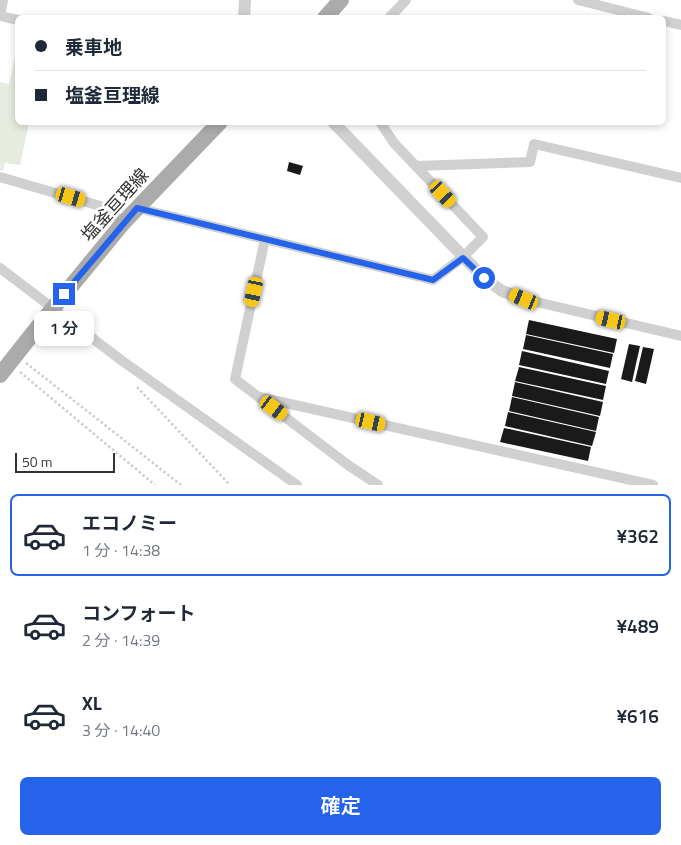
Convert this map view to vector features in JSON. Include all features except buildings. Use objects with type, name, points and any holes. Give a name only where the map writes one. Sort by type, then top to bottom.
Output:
[{"type":"main road","points":[[328,15],[341,0]]},
{"type":"main road","name":"塩釜亘理線","points":[[7,371],[48,313],[123,223],[217,125]]},
{"type":"street","points":[[3,0],[0,16],[15,19]]},
{"type":"street","points":[[244,15],[245,0]]},
{"type":"street","points":[[393,15],[406,0]]},
{"type":"street","points":[[578,0],[637,15]]},
{"type":"street","points":[[666,21],[681,25]]},
{"type":"street","points":[[337,125],[463,258],[484,278],[502,290],[524,299],[681,336]]},
{"type":"street","points":[[137,208],[433,280],[463,258],[484,237],[394,143],[382,125]]},
{"type":"street","points":[[416,166],[530,162],[534,144],[681,178]]},
{"type":"street","points":[[0,177],[104,207],[123,223]]},
{"type":"street","points":[[265,239],[235,379],[348,465],[378,485]]},
{"type":"street","points":[[0,268],[48,313],[297,485]]},
{"type":"street","points":[[259,397],[653,485]]},
{"type":"path","points":[[23,360],[53,386],[181,485]]},
{"type":"path","points":[[7,371],[155,485]]},
{"type":"path","points":[[131,381],[230,485]]},
{"type":"shaded area","points":[[15,56],[15,125],[29,125],[20,165],[5,163],[3,171],[0,170],[0,82],[9,84]]},
{"type":"route","points":[[64,294],[137,208],[433,280],[463,258],[484,278]]}]
